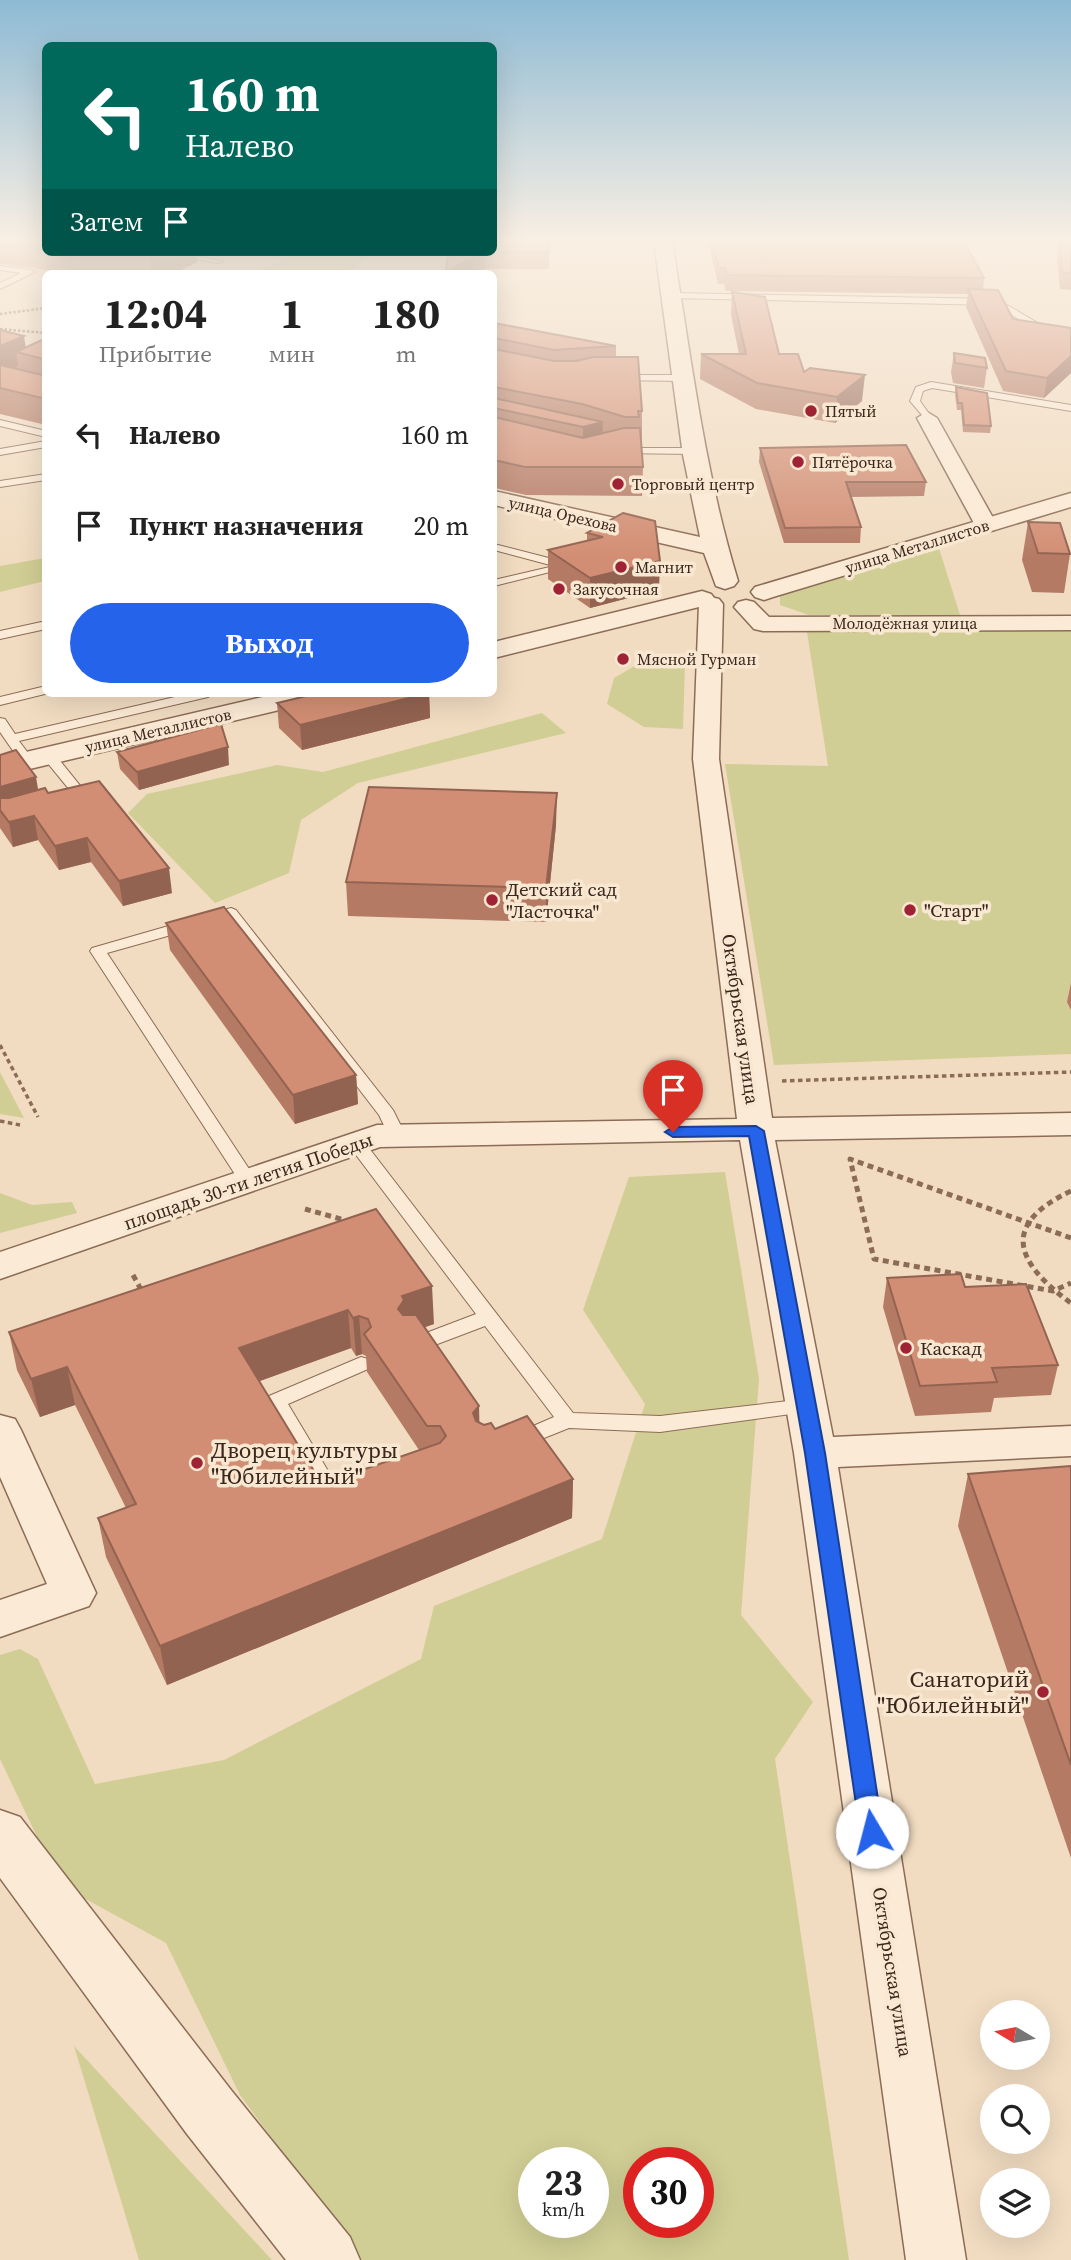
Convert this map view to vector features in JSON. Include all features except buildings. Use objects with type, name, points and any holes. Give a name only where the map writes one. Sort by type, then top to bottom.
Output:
[{"type":"street","points":[[679,347],[692,451],[714,548],[725,581]]},
{"type":"street","points":[[927,418],[986,525]]},
{"type":"street","name":"улица Орехова","points":[[497,499],[620,533],[714,548]]},
{"type":"street","name":"улица Металлистов","points":[[755,599],[1071,500]]},
{"type":"street","points":[[497,649],[707,602],[755,599],[753,585],[725,581],[702,587],[699,595],[707,602]]},
{"type":"street","name":"Молодёжная улица","points":[[755,599],[763,624],[1071,623]]},
{"type":"street","name":"Октябрьская улица","points":[[707,602],[706,759],[756,1131],[815,1453],[936,2260]]},
{"type":"street","name":"улица Металлистов","points":[[22,756],[294,697]]},
{"type":"street","name":"площадь 30-ти летия Победы","points":[[0,1266],[376,1136],[1071,1124]]},
{"type":"street","points":[[0,1430],[73,1593],[0,1619]]},
{"type":"street","points":[[815,1453],[1071,1441]]},
{"type":"street","points":[[0,1833],[209,2112],[327,2260]]},
{"type":"lane","points":[[605,378],[683,378]]},
{"type":"lane","points":[[927,418],[915,401],[919,390],[930,385],[1071,408]]},
{"type":"lane","points":[[0,423],[42,433]]},
{"type":"lane","points":[[0,452],[42,445]]},
{"type":"lane","points":[[615,450],[692,451]]},
{"type":"lane","points":[[0,484],[42,478]]},
{"type":"lane","points":[[497,548],[568,566]]},
{"type":"lane","points":[[497,582],[568,566],[580,558]]},
{"type":"lane","points":[[0,635],[42,626]]},
{"type":"lane","points":[[0,701],[42,691]]},
{"type":"lane","points":[[22,756],[196,697]]},
{"type":"lane","points":[[0,722],[22,756],[81,796],[59,803]]},
{"type":"lane","points":[[248,1181],[98,951],[231,913],[387,1114],[397,1136]]},
{"type":"lane","points":[[356,1143],[567,1420]]},
{"type":"lane","points":[[412,1346],[489,1317]]},
{"type":"lane","points":[[351,1503],[339,1507],[276,1401],[361,1364]]},
{"type":"lane","points":[[498,1449],[567,1420],[660,1424],[806,1406]]},
{"type":"path","points":[[1,1049],[38,1116]]},
{"type":"path","points":[[777,1082],[1071,1072]]},
{"type":"path","points":[[0,1121],[20,1125]]},
{"type":"path","points":[[1071,1238],[850,1159],[874,1259],[1053,1291],[1071,1283]]},
{"type":"path","points":[[1071,1191],[1052,1198],[1036,1209],[1026,1223],[1022,1246],[1031,1269],[1053,1291],[1071,1303]]},
{"type":"path","points":[[305,1209],[354,1223]]},
{"type":"path","points":[[133,1275],[146,1298]]},
{"type":"shaded area","points":[[937,542],[960,615],[809,615],[780,605],[780,589]]},
{"type":"shaded area","points":[[42,559],[42,582],[0,592],[0,566]]},
{"type":"shaded area","name":"\"Старт\"","points":[[1071,631],[1071,1054],[774,1065],[725,764],[828,766],[807,632]]},
{"type":"shaded area","points":[[685,663],[683,729],[644,727],[607,704],[614,678],[638,664]]},
{"type":"shaded area","points":[[542,713],[566,733],[358,783],[301,820],[289,873],[215,903],[128,813],[147,794],[277,765],[323,772]]},
{"type":"shaded area","points":[[0,1072],[24,1118],[0,1114]]},
{"type":"shaded area","points":[[725,1172],[759,1379],[741,1615],[813,1702],[775,1759],[849,2260],[362,2260],[240,2095],[166,1943],[60,1885],[0,1759],[0,1655],[20,1649],[38,1659],[95,1784],[224,1760],[421,1659],[434,1606],[602,1539],[645,1404],[583,1310],[629,1177]]},
{"type":"shaded area","points":[[0,1193],[32,1205],[72,1202],[77,1213],[0,1233]]},
{"type":"shaded area","points":[[74,2046],[272,2260],[139,2260]]},
{"type":"place","name":"Пятый","points":[[811,411]]},
{"type":"place","name":"Пятёрочка","points":[[798,462]]},
{"type":"place","name":"Торговый центр","points":[[618,484]]},
{"type":"place","name":"Магнит","points":[[621,567]]},
{"type":"place","name":"Закусочная","points":[[559,589]]},
{"type":"place","name":"Мясной Гурман","points":[[623,659]]},
{"type":"place","name":"Детский сад \"Ласточка\"","points":[[492,900]]},
{"type":"place","name":"\"Старт\"","points":[[910,910]]},
{"type":"place","name":"Каскад","points":[[906,1348]]},
{"type":"place","name":"Дворец культуры \"Юбилейный\"","points":[[197,1463]]},
{"type":"place","name":"Санаторий \"Юбилейный\"","points":[[1043,1692]]},
{"type":"route","points":[[673,1132],[756,1131],[815,1453],[872,1832]]}]
